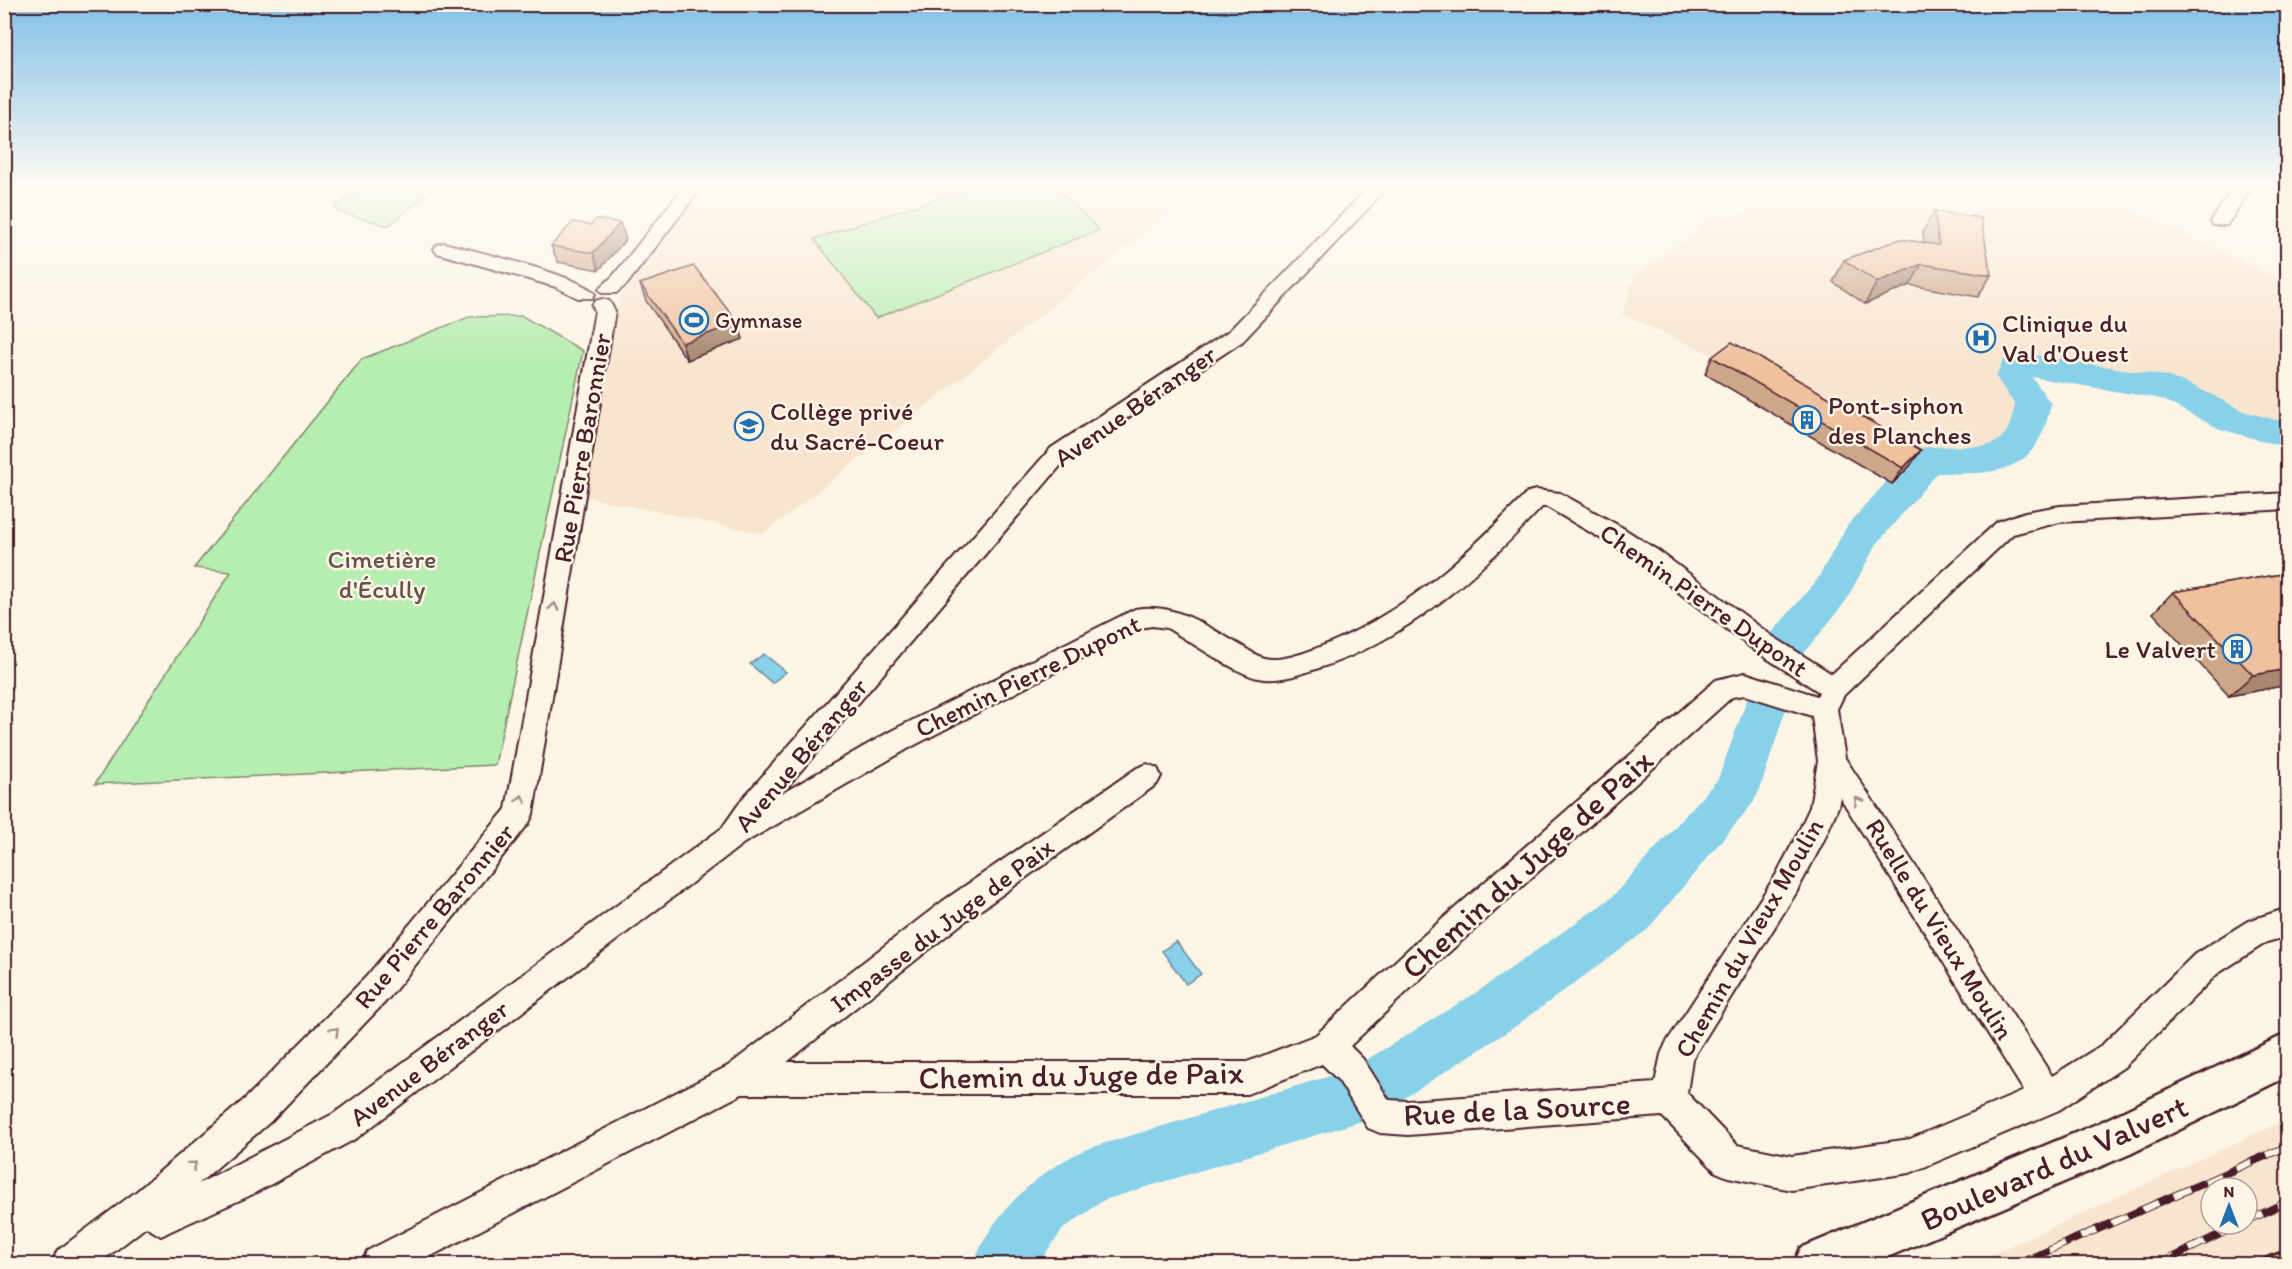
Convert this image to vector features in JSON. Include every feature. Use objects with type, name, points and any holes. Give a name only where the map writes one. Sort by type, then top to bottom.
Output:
[{"type":"main road","name":"Boulevard du Valvert","points":[[1817,1264],[2083,1154],[2227,1086],[2288,1053]]},
{"type":"street","points":[[444,249],[563,283],[599,296],[621,280],[647,246]]},
{"type":"street","name":"Avenue Béranger","points":[[149,1203],[161,1218],[237,1184],[345,1126],[732,837],[753,807],[1059,453],[1236,336],[1322,246]]},
{"type":"street","name":"Rue Pierre Baronnier","points":[[70,1264],[149,1203],[258,1110],[377,988],[519,814],[605,311],[599,296]]},
{"type":"street","name":"Chemin Pierre Dupont","points":[[732,837],[901,739],[1136,619],[1152,615],[1172,619],[1258,668],[1273,670],[1341,651],[1411,613],[1466,568],[1536,498],[1552,499],[1648,556],[1770,647],[1819,694]]},
{"type":"street","points":[[1819,694],[2005,528],[2025,521],[2060,514],[2285,503]]},
{"type":"street","name":"Chemin du Juge de Paix","points":[[381,1264],[740,1078],[1247,1078],[1327,1046],[1435,945],[1725,687],[1745,684],[1819,694]]},
{"type":"street","name":"Chemin du Vieux Moulin","points":[[1669,1100],[1677,1054],[1786,884],[1809,842],[1824,807],[1832,761],[1819,694]]},
{"type":"street","name":"Ruelle du Vieux Moulin","points":[[1832,761],[2047,1098]]},
{"type":"street","name":"Impasse du Juge de Paix","points":[[740,1078],[954,911],[1147,776]]},
{"type":"street","points":[[1669,1100],[1728,1161],[1792,1173],[1910,1156],[2047,1098],[2113,1056],[2206,964],[2259,931],[2288,922]]},
{"type":"street","name":"Rue de la Source","points":[[1327,1046],[1351,1070],[1380,1116],[1408,1118],[1669,1100]]},
{"type":"shaded area","name":"Collège privé du Sacré-Coeur","points":[[656,246],[1128,246],[764,534],[586,497],[620,298],[629,282]]},
{"type":"shaded area","name":"Clinique du Val d'Ouest","points":[[1676,246],[2210,246],[2287,282],[2287,434],[2231,417],[2179,389],[2022,362],[2015,364],[2010,372],[2029,400],[2031,409],[2027,424],[2015,440],[2002,451],[1986,456],[1958,456],[1924,451],[1622,314],[1636,273]]},
{"type":"shaded area","points":[[2287,1119],[2287,1264],[1970,1264],[2081,1214]]},
{"type":"green space","points":[[820,246],[1058,246],[876,318]]},
{"type":"green space","name":"Cimetière d'Écully","points":[[522,316],[583,351],[495,765],[95,784],[231,572],[194,568],[362,359],[469,317]]},
{"type":"water","points":[[764,654],[786,672],[772,683],[750,664]]},
{"type":"water","points":[[1176,941],[1201,974],[1186,984],[1162,951]]},
{"type":"building","points":[[552,246],[599,246],[593,253]]},
{"type":"building","points":[[1881,246],[1986,246],[1991,275],[1922,264],[1877,282],[1844,260]]},
{"type":"building","name":"Gymnase","points":[[694,266],[738,323],[682,343],[640,284]]},
{"type":"building","points":[[1732,342],[1921,450],[1903,468],[1712,357]]},
{"type":"building","points":[[2288,573],[2288,669],[2253,675],[2173,592]]},
{"type":"building","points":[[2288,1249],[2288,1264],[2254,1264]]},
{"type":"waterway","points":[[1784,648],[1831,591],[1861,536],[1927,460],[1985,459],[2007,453],[2019,444],[2027,428],[2033,404],[2014,377],[2016,367],[2029,365],[2166,388],[2233,421],[2288,436]]},
{"type":"waterway","points":[[1003,1264],[1043,1209],[1089,1176],[1362,1094],[1495,1010],[1629,914],[1737,789],[1767,699]]},
{"type":"railway","points":[[2018,1264],[2288,1146]]},
{"type":"railway","points":[[2259,1215],[2288,1201]]},
{"type":"railway","points":[[2159,1264],[2216,1236]]},
{"type":"place","name":"Gymnase","points":[[694,320]]},
{"type":"place","name":"Clinique du Val d'Ouest","points":[[1981,338]]},
{"type":"place","name":"Pont-siphon des Planches","points":[[1807,420]]},
{"type":"place","name":"Collège privé du Sacré-Coeur","points":[[749,426]]},
{"type":"place","name":"Le Valvert","points":[[2237,649]]}]
